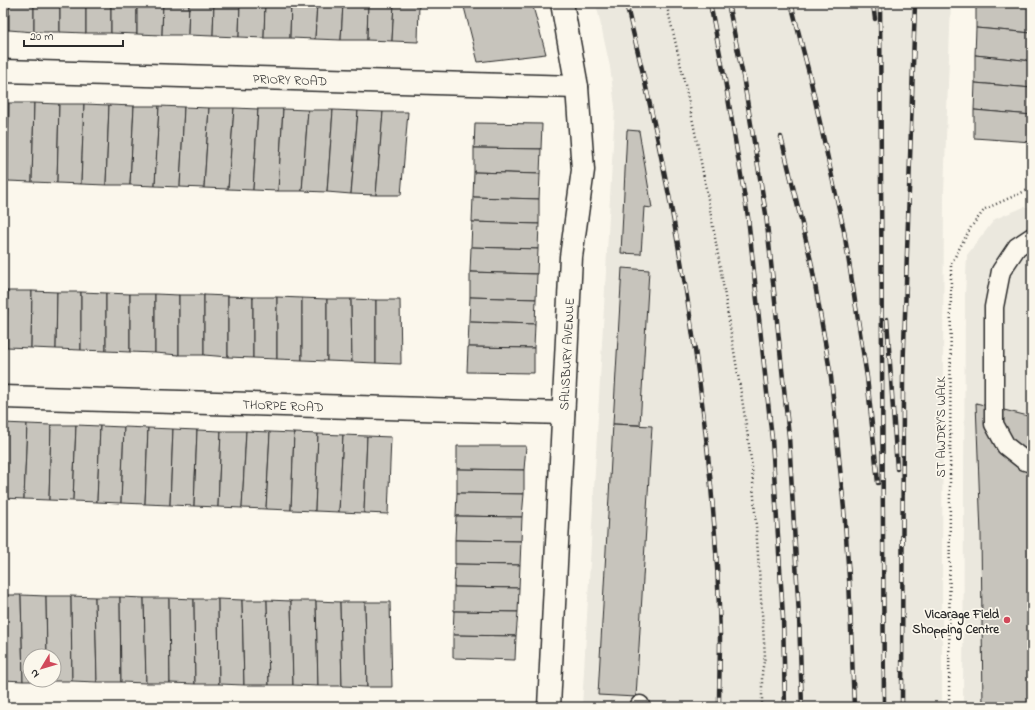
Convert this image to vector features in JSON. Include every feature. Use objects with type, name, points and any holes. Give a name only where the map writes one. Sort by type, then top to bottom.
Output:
[{"type":"street","name":"SALISBURY AVENUE","points":[[549,707],[571,257],[583,170],[577,87],[562,3]]},
{"type":"street","name":"PRIORY ROAD","points":[[3,71],[577,87]]},
{"type":"street","name":"THORPE ROAD","points":[[3,397],[563,413]]},
{"type":"lane","points":[[1032,237],[1017,247],[1001,271],[994,307],[994,424],[1006,446],[1025,460],[1032,463]]},
{"type":"path","points":[[666,3],[678,51],[702,167],[748,439],[765,656],[762,672],[762,707]]},
{"type":"path","name":"ST AWDRY'S WALK","points":[[949,707],[951,264],[971,227],[985,209],[1032,188]]},
{"type":"shaded area","points":[[596,3],[951,3],[944,192],[942,707],[582,707],[615,107],[610,67]]},
{"type":"shaded area","points":[[1024,207],[1032,207],[1032,707],[963,707],[965,295],[967,255],[995,219]]},
{"type":"building","points":[[3,3],[9,3],[9,30],[3,30]]},
{"type":"building","points":[[9,3],[34,3],[34,32],[9,30]]},
{"type":"building","points":[[34,3],[60,3],[60,32],[34,32]]},
{"type":"building","points":[[60,3],[86,3],[86,33],[60,32]]},
{"type":"building","points":[[86,3],[111,3],[111,33],[86,33]]},
{"type":"building","points":[[111,3],[137,3],[137,34],[111,33]]},
{"type":"building","points":[[137,3],[163,3],[162,35],[137,34]]},
{"type":"building","points":[[163,3],[189,3],[188,35],[162,35]]},
{"type":"building","points":[[189,3],[214,3],[213,36],[188,35]]},
{"type":"building","points":[[214,3],[240,3],[239,37],[213,36]]},
{"type":"building","points":[[240,3],[265,3],[264,38],[239,37]]},
{"type":"building","points":[[265,3],[291,3],[290,38],[264,38]]},
{"type":"building","points":[[291,3],[317,3],[315,39],[290,38]]},
{"type":"building","points":[[317,3],[343,3],[341,40],[315,39]]},
{"type":"building","points":[[343,3],[368,3],[367,40],[341,40]]},
{"type":"building","points":[[368,3],[394,3],[392,41],[367,40]]},
{"type":"building","points":[[394,3],[419,3],[418,42],[392,41]]},
{"type":"building","points":[[463,3],[532,3],[546,54],[478,62]]},
{"type":"building","points":[[976,3],[1004,3],[1032,6],[1032,33],[976,28]]},
{"type":"building","points":[[1004,3],[1032,3],[1032,6]]},
{"type":"building","points":[[976,28],[1032,33],[1032,61],[975,55]]},
{"type":"building","points":[[975,55],[1032,61],[1032,88],[975,83]]},
{"type":"building","points":[[975,83],[1032,88],[1032,115],[974,110]]},
{"type":"building","points":[[3,103],[9,103],[8,181],[3,181]]},
{"type":"building","points":[[9,103],[34,103],[32,182],[8,181]]},
{"type":"building","points":[[34,103],[59,104],[57,183],[32,182]]},
{"type":"building","points":[[59,104],[84,104],[81,184],[57,183]]},
{"type":"building","points":[[84,104],[109,105],[106,185],[81,184]]},
{"type":"building","points":[[109,105],[134,106],[130,185],[106,185]]},
{"type":"building","points":[[134,106],[159,106],[155,186],[130,185]]},
{"type":"building","points":[[159,106],[184,107],[180,187],[155,186]]},
{"type":"building","points":[[184,107],[209,108],[204,188],[180,187]]},
{"type":"building","points":[[209,108],[234,108],[228,189],[204,188]]},
{"type":"building","points":[[234,108],[258,109],[253,190],[228,189]]},
{"type":"building","points":[[258,109],[283,109],[278,191],[253,190]]},
{"type":"building","points":[[283,109],[308,110],[302,191],[278,191]]},
{"type":"building","points":[[308,110],[333,110],[327,192],[302,191]]},
{"type":"building","points":[[333,110],[358,111],[351,194],[327,192]]},
{"type":"building","points":[[974,110],[1032,115],[1032,142],[974,138]]},
{"type":"building","points":[[358,111],[383,112],[376,195],[351,194]]},
{"type":"building","points":[[383,112],[408,112],[401,195],[376,195]]},
{"type":"building","points":[[475,123],[542,124],[541,149],[474,148]]},
{"type":"building","points":[[627,130],[639,131],[652,208],[644,207],[641,254],[621,253]]},
{"type":"building","points":[[474,148],[541,149],[540,174],[474,172]]},
{"type":"building","points":[[474,172],[540,174],[539,199],[473,197]]},
{"type":"building","points":[[473,197],[539,199],[539,224],[472,222]]},
{"type":"building","points":[[472,222],[539,224],[538,249],[471,247]]},
{"type":"building","points":[[471,247],[538,249],[537,274],[470,272]]},
{"type":"building","points":[[622,268],[649,270],[640,425],[613,424]]},
{"type":"building","points":[[470,272],[537,274],[536,299],[470,297]]},
{"type":"building","points":[[3,290],[8,291],[7,347],[3,347]]},
{"type":"building","points":[[8,291],[32,291],[31,348],[7,347]]},
{"type":"building","points":[[32,291],[57,292],[56,349],[31,348]]},
{"type":"building","points":[[57,292],[81,292],[81,350],[56,349]]},
{"type":"building","points":[[81,292],[106,293],[106,351],[81,350]]},
{"type":"building","points":[[106,293],[130,294],[130,352],[106,351]]},
{"type":"building","points":[[130,294],[155,294],[155,353],[130,352]]},
{"type":"building","points":[[155,294],[179,295],[179,355],[155,353]]},
{"type":"building","points":[[179,295],[204,295],[204,355],[179,355]]},
{"type":"building","points":[[204,295],[228,296],[228,357],[204,355]]},
{"type":"building","points":[[228,296],[253,297],[253,358],[228,357]]},
{"type":"building","points":[[253,297],[277,297],[277,359],[253,358]]},
{"type":"building","points":[[277,297],[302,298],[302,360],[277,359]]},
{"type":"building","points":[[470,297],[536,299],[535,324],[469,322]]},
{"type":"building","points":[[302,298],[327,299],[327,361],[302,360]]},
{"type":"building","points":[[327,299],[351,299],[352,362],[327,361]]},
{"type":"building","points":[[351,299],[376,300],[376,363],[352,362]]},
{"type":"building","points":[[376,300],[400,300],[401,364],[376,363]]},
{"type":"building","points":[[469,322],[535,324],[534,348],[468,347]]},
{"type":"building","points":[[468,347],[534,348],[534,373],[467,372]]},
{"type":"building","name":"Vicarage Field Shopping Centre","points":[[976,403],[1032,417],[1032,707],[983,707],[981,534]]},
{"type":"building","points":[[3,423],[27,424],[24,499],[3,498]]},
{"type":"building","points":[[27,424],[51,425],[49,500],[24,499]]},
{"type":"building","points":[[613,424],[652,426],[636,697],[598,695]]},
{"type":"building","points":[[51,425],[76,425],[73,501],[49,500]]},
{"type":"building","points":[[76,425],[100,426],[97,502],[73,501]]},
{"type":"building","points":[[100,426],[124,427],[121,503],[97,502]]},
{"type":"building","points":[[124,427],[148,428],[145,504],[121,503]]},
{"type":"building","points":[[148,428],[173,429],[170,505],[145,504]]},
{"type":"building","points":[[173,429],[197,430],[194,506],[170,505]]},
{"type":"building","points":[[197,430],[221,431],[218,507],[194,506]]},
{"type":"building","points":[[221,431],[246,431],[242,508],[218,507]]},
{"type":"building","points":[[246,431],[270,432],[266,509],[242,508]]},
{"type":"building","points":[[270,432],[294,433],[291,510],[266,509]]},
{"type":"building","points":[[294,433],[318,434],[315,511],[291,510]]},
{"type":"building","points":[[318,434],[343,435],[339,512],[315,511]]},
{"type":"building","points":[[343,435],[367,436],[364,513],[339,512]]},
{"type":"building","points":[[367,436],[391,437],[388,514],[364,513]]},
{"type":"building","points":[[457,446],[526,446],[524,470],[457,469]]},
{"type":"building","points":[[457,469],[524,470],[524,494],[457,493]]},
{"type":"building","points":[[457,493],[524,494],[522,517],[456,516]]},
{"type":"building","points":[[456,516],[522,517],[521,541],[455,540]]},
{"type":"building","points":[[455,540],[521,541],[520,565],[455,564]]},
{"type":"building","points":[[455,564],[520,565],[519,588],[454,587]]},
{"type":"building","points":[[454,587],[519,588],[518,612],[454,611]]},
{"type":"building","points":[[3,595],[21,595],[22,681],[3,680]]},
{"type":"building","points":[[21,595],[46,596],[47,648],[22,648]]},
{"type":"building","points":[[46,596],[71,596],[72,681],[62,681],[62,648],[47,648]]},
{"type":"building","points":[[71,596],[95,597],[97,682],[72,681]]},
{"type":"building","points":[[95,597],[120,597],[121,682],[97,682]]},
{"type":"building","points":[[120,597],[144,598],[146,683],[121,682]]},
{"type":"building","points":[[144,598],[169,598],[170,683],[146,683]]},
{"type":"building","points":[[169,598],[194,599],[195,684],[170,683]]},
{"type":"building","points":[[194,599],[218,599],[219,684],[195,684]]},
{"type":"building","points":[[218,599],[242,600],[244,685],[219,684]]},
{"type":"building","points":[[242,600],[267,600],[269,685],[244,685]]},
{"type":"building","points":[[267,600],[291,601],[293,685],[269,685]]},
{"type":"building","points":[[291,601],[316,601],[318,686],[293,685]]},
{"type":"building","points":[[316,601],[340,602],[342,686],[318,686]]},
{"type":"building","points":[[340,602],[365,602],[367,687],[342,686]]},
{"type":"building","points":[[365,602],[390,602],[392,687],[367,687]]},
{"type":"building","points":[[454,611],[518,612],[516,636],[453,635]]},
{"type":"building","points":[[453,635],[516,636],[515,660],[453,658]]},
{"type":"railway","points":[[626,3],[662,159],[677,238],[701,396],[710,476],[716,555],[720,635],[719,707]]},
{"type":"railway","points":[[710,3],[725,80],[748,217],[772,439],[783,617],[785,707]]},
{"type":"railway","points":[[728,3],[743,76],[766,214],[789,437],[799,616],[802,707]]},
{"type":"railway","points":[[791,3],[809,73],[844,231],[867,377],[878,483]]},
{"type":"railway","points":[[873,3],[875,19]]},
{"type":"railway","points":[[880,3],[884,707]]},
{"type":"railway","points":[[902,707],[903,377],[915,3]]},
{"type":"railway","points":[[781,137],[811,261],[831,377],[849,577],[854,707]]},
{"type":"railway","points":[[887,319],[897,469]]},
{"type":"place","name":"Vicarage Field Shopping Centre","points":[[1007,620]]}]
